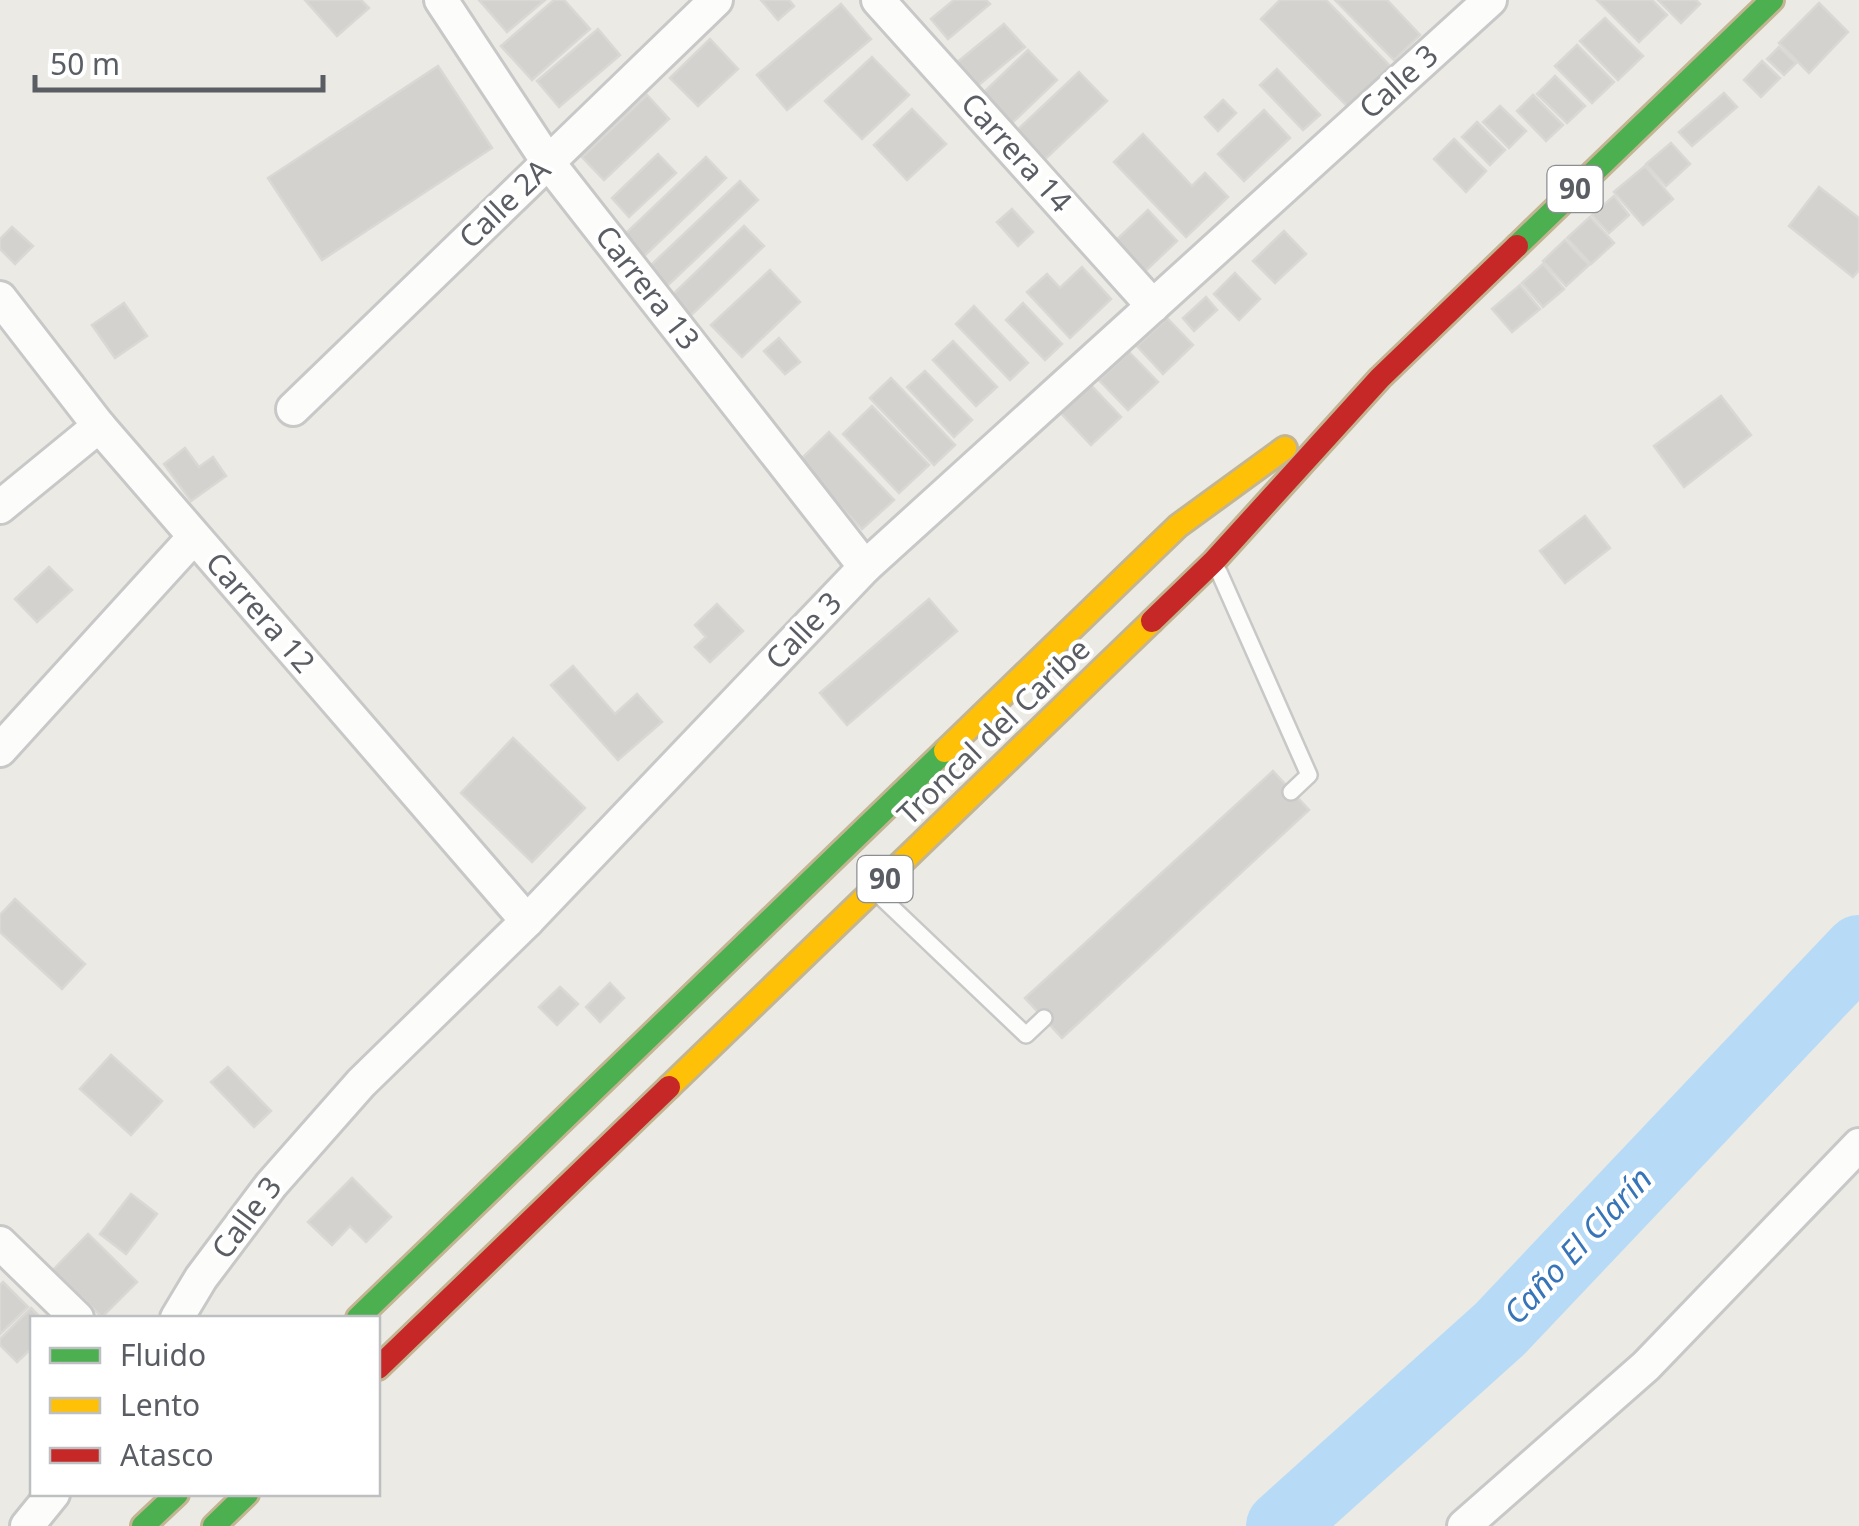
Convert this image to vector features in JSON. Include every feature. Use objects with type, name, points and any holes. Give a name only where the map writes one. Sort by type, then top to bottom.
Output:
[{"type":"highway","name":"Troncal del Caribe","points":[[380,1366],[1214,561],[1380,378],[1772,0]]},
{"type":"highway","name":"Troncal del Caribe","points":[[360,1316],[1178,526],[1380,378]]},
{"type":"highway","points":[[144,1526],[175,1496]]},
{"type":"highway","points":[[214,1526],[245,1496]]},
{"type":"street","name":"Carrera 13","points":[[441,0],[548,162],[865,568]]},
{"type":"street","name":"Calle 2A","points":[[293,409],[716,0]]},
{"type":"street","name":"Carrera 14","points":[[878,0],[1153,306]]},
{"type":"street","name":"Calle 3","points":[[177,1316],[201,1278],[283,1170],[360,1084],[527,921],[865,568],[1490,0]]},
{"type":"street","name":"Carrera 12","points":[[0,298],[99,426],[527,921]]},
{"type":"street","points":[[0,507],[99,426]]},
{"type":"street","points":[[0,750],[194,537]]},
{"type":"street","points":[[1464,1526],[1646,1366],[1859,1144]]},
{"type":"street","points":[[0,1243],[75,1316]]},
{"type":"street","points":[[26,1526],[51,1496]]},
{"type":"lane","points":[[1214,561],[1309,775],[1292,792]]},
{"type":"lane","points":[[874,890],[1026,1035],[1044,1018]]},
{"type":"building","points":[[305,0],[361,0],[369,8],[337,36]]},
{"type":"building","points":[[479,0],[545,0],[507,32]]},
{"type":"building","points":[[554,0],[564,0],[590,29],[532,80],[501,46]]},
{"type":"building","points":[[761,0],[789,0],[794,6],[778,20]]},
{"type":"building","points":[[954,0],[986,0],[990,4],[948,39],[931,19]]},
{"type":"building","points":[[1280,0],[1326,0],[1393,69],[1351,110],[1261,19]]},
{"type":"building","points":[[1335,0],[1387,0],[1420,35],[1394,60]]},
{"type":"building","points":[[1597,0],[1652,0],[1667,15],[1639,42]]},
{"type":"building","points":[[1658,0],[1696,0],[1700,4],[1681,23]]},
{"type":"building","points":[[1819,3],[1848,32],[1809,73],[1779,43]]},
{"type":"building","points":[[841,4],[871,39],[787,110],[757,75]]},
{"type":"building","points":[[1605,18],[1643,56],[1618,80],[1580,41]]},
{"type":"building","points":[[1004,24],[1025,47],[975,88],[955,64]]},
{"type":"building","points":[[598,29],[620,55],[559,107],[537,81]]},
{"type":"building","points":[[710,39],[738,69],[698,106],[670,78]]},
{"type":"building","points":[[1577,45],[1614,82],[1592,103],[1555,66]]},
{"type":"building","points":[[1779,47],[1796,63],[1784,75],[1767,59]]},
{"type":"building","points":[[1028,50],[1057,80],[1010,125],[981,95]]},
{"type":"building","points":[[872,57],[909,95],[862,139],[825,101]]},
{"type":"building","points":[[1762,61],[1780,78],[1761,97],[1744,80]]},
{"type":"building","points":[[438,66],[492,148],[322,260],[268,178]]},
{"type":"building","points":[[1277,69],[1320,115],[1303,130],[1260,85]]},
{"type":"building","points":[[1079,72],[1107,101],[1042,162],[1014,133]]},
{"type":"building","points":[[1555,76],[1585,106],[1567,123],[1537,94]]},
{"type":"building","points":[[1724,93],[1737,107],[1692,146],[1679,132]]},
{"type":"building","points":[[647,95],[669,119],[604,180],[582,157]]},
{"type":"building","points":[[1533,95],[1563,125],[1546,141],[1517,111]]},
{"type":"building","points":[[1223,100],[1236,113],[1218,131],[1205,117]]},
{"type":"building","points":[[1500,106],[1526,131],[1509,148],[1483,122]]},
{"type":"building","points":[[912,109],[946,144],[907,180],[874,145]]},
{"type":"building","points":[[1264,110],[1290,138],[1244,181],[1218,154]]},
{"type":"building","points":[[1477,122],[1505,150],[1490,165],[1462,137]]},
{"type":"building","points":[[1143,134],[1192,186],[1205,173],[1228,197],[1186,237],[1114,162]]},
{"type":"building","points":[[1454,139],[1486,171],[1466,192],[1434,159]]},
{"type":"building","points":[[1671,143],[1690,164],[1666,186],[1646,164]]},
{"type":"building","points":[[658,154],[676,173],[629,217],[612,198]]},
{"type":"building","points":[[706,157],[726,178],[641,259],[621,238]]},
{"type":"building","points":[[1645,166],[1673,199],[1643,225],[1614,192]]},
{"type":"building","points":[[740,181],[758,200],[667,286],[649,267]]},
{"type":"building","points":[[1819,187],[1859,218],[1859,270],[1853,277],[1789,226]]},
{"type":"building","points":[[1614,196],[1629,215],[1609,233],[1592,215]]},
{"type":"building","points":[[1012,209],[1033,232],[1018,246],[997,222]]},
{"type":"building","points":[[1148,210],[1177,241],[1138,278],[1109,247]]},
{"type":"building","points":[[1590,217],[1614,243],[1591,264],[1567,238]]},
{"type":"building","points":[[744,226],[764,246],[687,319],[668,299]]},
{"type":"building","points":[[12,227],[33,246],[15,264],[0,249],[0,239]]},
{"type":"building","points":[[1284,231],[1306,254],[1275,283],[1253,261]]},
{"type":"building","points":[[1565,240],[1589,265],[1566,286],[1543,261]]},
{"type":"building","points":[[1543,264],[1564,289],[1543,307],[1522,283]]},
{"type":"building","points":[[1082,267],[1111,299],[1070,338],[1027,292],[1047,274],[1060,288]]},
{"type":"building","points":[[770,270],[800,302],[742,357],[711,325]]},
{"type":"building","points":[[1235,273],[1260,299],[1239,320],[1214,294]]},
{"type":"building","points":[[1520,285],[1540,309],[1512,332],[1492,309]]},
{"type":"building","points":[[1206,297],[1217,310],[1194,331],[1183,318]]},
{"type":"building","points":[[124,303],[147,336],[115,358],[92,325]]},
{"type":"building","points":[[1023,303],[1062,344],[1045,360],[1006,320]]},
{"type":"building","points":[[974,306],[1028,363],[1010,380],[956,324]]},
{"type":"building","points":[[1167,318],[1193,345],[1163,374],[1137,346]]},
{"type":"building","points":[[779,338],[800,362],[785,374],[764,351]]},
{"type":"building","points":[[953,341],[997,387],[976,406],[933,360]]},
{"type":"building","points":[[1129,352],[1158,382],[1128,410],[1099,380]]},
{"type":"building","points":[[925,371],[972,420],[954,437],[907,387]]},
{"type":"building","points":[[891,378],[955,445],[934,465],[870,398]]},
{"type":"building","points":[[1089,383],[1121,417],[1091,445],[1059,411]]},
{"type":"building","points":[[1721,396],[1751,435],[1684,487],[1654,446]]},
{"type":"building","points":[[872,406],[929,465],[899,493],[843,434]]},
{"type":"building","points":[[829,432],[894,500],[862,529],[798,462]]},
{"type":"building","points":[[185,448],[199,467],[213,457],[226,476],[191,501],[164,464]]},
{"type":"building","points":[[1585,516],[1610,548],[1565,583],[1540,551]]},
{"type":"building","points":[[49,567],[72,590],[37,622],[15,599]]},
{"type":"building","points":[[929,599],[957,631],[847,725],[820,693]]},
{"type":"building","points":[[717,604],[743,631],[710,662],[695,647],[706,637],[695,625]]},
{"type":"building","points":[[573,666],[615,714],[637,694],[662,722],[618,760],[551,685]]},
{"type":"building","points":[[513,738],[585,808],[532,862],[461,793]]},
{"type":"building","points":[[1273,771],[1309,810],[1062,1038],[1025,998]]},
{"type":"building","points":[[15,899],[85,964],[62,989],[0,932],[0,915]]},
{"type":"building","points":[[610,983],[624,998],[600,1022],[586,1007]]},
{"type":"building","points":[[560,987],[578,1004],[557,1025],[539,1007]]},
{"type":"building","points":[[111,1055],[162,1101],[131,1135],[80,1089]]},
{"type":"building","points":[[228,1067],[271,1111],[254,1127],[211,1082]]},
{"type":"building","points":[[352,1178],[391,1217],[366,1242],[350,1226],[332,1245],[308,1222]]},
{"type":"building","points":[[131,1194],[157,1214],[126,1254],[100,1234]]},
{"type":"building","points":[[88,1234],[137,1282],[101,1316],[53,1270]]},
{"type":"building","points":[[3,1282],[28,1307],[0,1334],[0,1285]]},
{"type":"building","points":[[31,1308],[39,1316],[30,1316],[30,1350],[17,1362],[0,1345],[0,1339]]},
{"type":"waterway","name":"Caño El Clarín","points":[[1281,1526],[1500,1329],[1859,950]]},
{"type":"traffic: fast","points":[[1517,246],[1772,0]]},
{"type":"traffic: fast","points":[[360,1316],[945,751]]},
{"type":"traffic: fast","points":[[143,1526],[175,1496]]},
{"type":"traffic: fast","points":[[214,1526],[245,1496]]},
{"type":"traffic: slow","points":[[945,751],[1178,526],[1285,448]]},
{"type":"traffic: slow","points":[[669,1087],[1152,621]]},
{"type":"traffic: jam","points":[[1152,621],[1214,561],[1380,378],[1517,246]]},
{"type":"traffic: jam","points":[[380,1366],[669,1087]]}]
